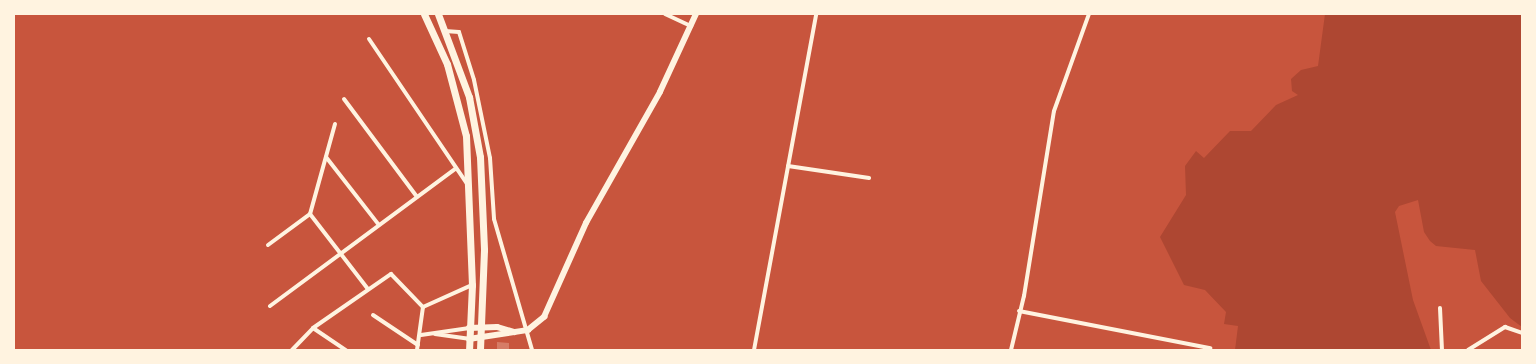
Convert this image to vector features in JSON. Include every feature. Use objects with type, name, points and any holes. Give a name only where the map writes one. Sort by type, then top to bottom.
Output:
[{"type":"main road","points":[[424,14],[458,99],[470,189],[472,285],[469,350]]},
{"type":"main road","points":[[438,14],[446,31],[469,97],[480,156],[484,250],[480,350]]},
{"type":"street","points":[[665,14],[691,26]]},
{"type":"street","points":[[435,334],[469,339],[528,330],[548,310],[586,223],[660,92],[696,14]]},
{"type":"street","points":[[754,350],[816,14]]},
{"type":"street","points":[[1011,350],[1054,111],[1089,14]]},
{"type":"street","points":[[446,31],[459,32],[474,80],[490,158],[495,224],[528,330],[532,350]]},
{"type":"street","points":[[369,39],[455,169],[470,189]]},
{"type":"street","points":[[344,99],[417,197]]},
{"type":"street","points":[[268,245],[310,214],[335,124]]},
{"type":"street","points":[[326,157],[379,225]]},
{"type":"street","points":[[788,166],[869,178]]},
{"type":"street","points":[[270,306],[455,169]]},
{"type":"street","points":[[310,214],[368,289]]},
{"type":"street","points":[[292,350],[313,328],[390,274],[423,307]]},
{"type":"street","points":[[423,307],[472,285]]},
{"type":"street","points":[[373,315],[418,348],[423,307]]},
{"type":"street","points":[[1440,308],[1442,350]]},
{"type":"street","points":[[1019,311],[1210,348]]},
{"type":"street","points":[[420,336],[481,327],[516,332]]},
{"type":"street","points":[[313,328],[346,350]]},
{"type":"street","points":[[1468,350],[1505,328],[1522,333]]},
{"type":"shaded area","points":[[1325,14],[1522,14],[1522,327],[1510,318],[1481,281],[1475,250],[1436,246],[1430,241],[1424,232],[1418,200],[1399,206],[1395,212],[1413,300],[1431,350],[1235,350],[1238,326],[1224,324],[1226,312],[1205,290],[1184,285],[1160,237],[1186,195],[1185,166],[1196,151],[1204,158],[1230,131],[1251,131],[1276,105],[1298,95],[1292,91],[1291,79],[1301,70],[1318,66]]},
{"type":"building","points":[[497,342],[509,343],[509,350],[497,350]]}]
